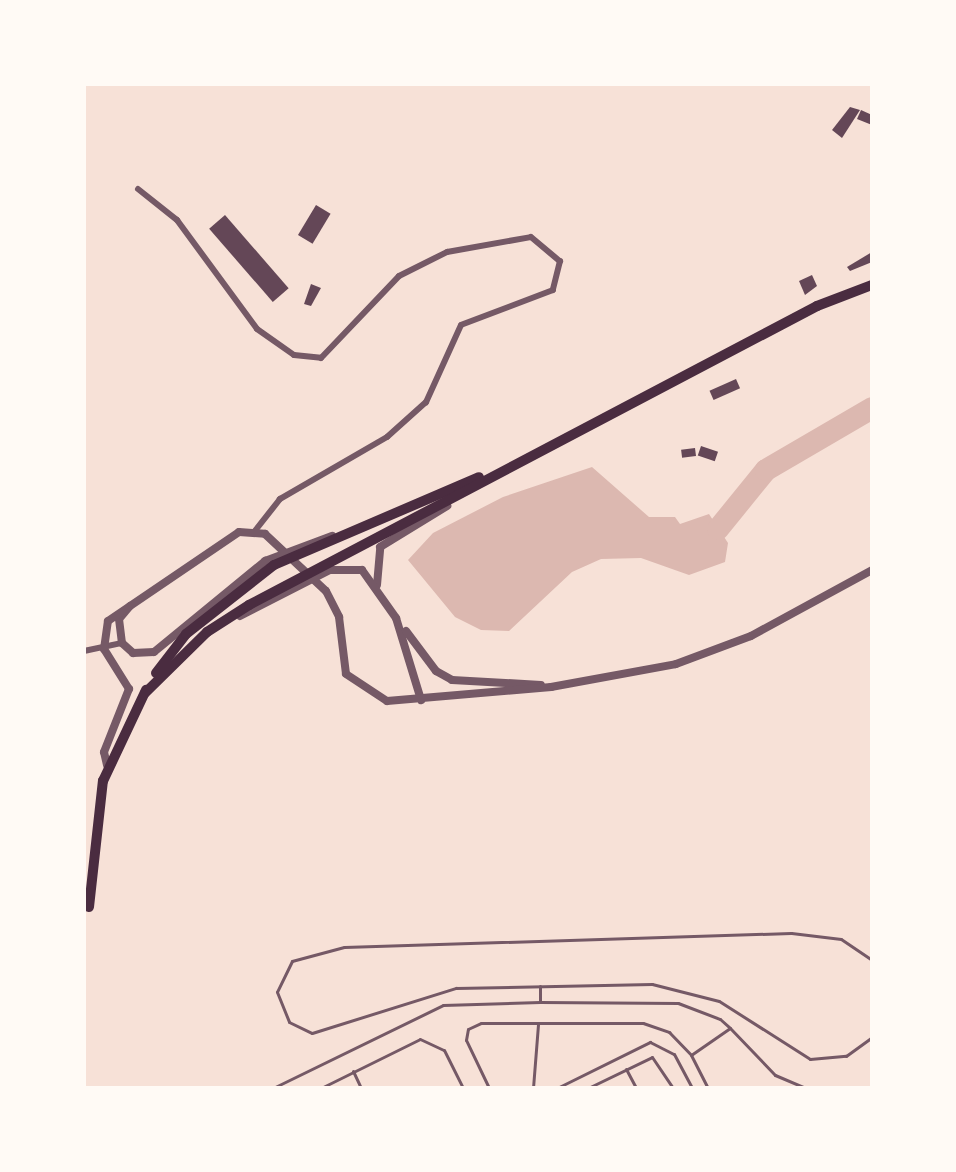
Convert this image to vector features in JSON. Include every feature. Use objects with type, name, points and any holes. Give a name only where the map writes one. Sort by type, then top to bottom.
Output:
[{"type":"highway","points":[[145,693],[207,632],[514,463],[817,306],[872,285]]},
{"type":"highway","points":[[89,907],[107,765],[171,651],[229,596],[337,535],[514,463]]},
{"type":"street","points":[[138,189],[177,220],[257,329],[294,355],[321,358],[399,276],[447,252],[531,237],[560,261],[553,290],[454,332],[426,402],[387,437],[280,499],[254,532]]},
{"type":"street","points":[[480,483],[391,536],[374,560],[377,585],[424,659],[452,680],[551,687]]},
{"type":"street","points":[[107,765],[104,752],[129,689],[104,649],[108,621],[221,539],[254,532],[276,542],[326,591],[339,617],[346,674],[357,687],[387,701],[551,687],[714,653],[872,570]]},
{"type":"street","points":[[135,599],[119,619],[122,643],[133,653],[154,652],[265,561],[337,535]]},
{"type":"street","points":[[207,632],[330,570],[348,565],[377,585]]},
{"type":"street","points":[[396,618],[421,700]]},
{"type":"street","points":[[84,651],[122,643]]},
{"type":"lane","points":[[872,960],[841,939],[791,933],[344,947],[292,961],[277,992],[289,1022],[325,1033],[442,990],[540,986],[691,990],[810,1059],[846,1056],[872,1037]]},
{"type":"lane","points":[[540,986],[540,1002]]},
{"type":"lane","points":[[273,1088],[443,1005],[540,1002],[678,1003],[730,1028],[775,1075],[805,1088]]},
{"type":"lane","points":[[533,1088],[539,1023]]},
{"type":"lane","points":[[489,1088],[467,1046],[468,1029],[539,1023],[643,1023],[669,1032],[691,1055],[708,1088]]},
{"type":"lane","points":[[691,1055],[730,1028]]},
{"type":"lane","points":[[321,1088],[427,1040],[444,1050],[463,1088]]},
{"type":"lane","points":[[557,1088],[650,1042],[674,1054],[692,1088]]},
{"type":"lane","points":[[588,1088],[657,1058],[673,1088]]},
{"type":"lane","points":[[626,1069],[636,1088]]},
{"type":"lane","points":[[353,1071],[361,1088]]},
{"type":"shaded area","points":[[592,467],[649,517],[675,517],[680,524],[709,514],[728,543],[725,562],[689,575],[641,558],[601,559],[572,572],[509,631],[481,630],[455,617],[408,560],[433,533],[503,497]]},
{"type":"building","points":[[850,107],[860,110],[842,138],[832,130]]},
{"type":"building","points":[[861,110],[872,115],[872,125],[857,119]]},
{"type":"building","points":[[316,205],[331,214],[313,244],[298,235]]},
{"type":"building","points":[[225,215],[289,288],[273,302],[209,229]]},
{"type":"building","points":[[872,252],[872,262],[850,271],[847,267]]},
{"type":"building","points":[[812,275],[817,286],[805,295],[799,281]]},
{"type":"building","points":[[311,284],[321,288],[311,306],[304,304]]},
{"type":"building","points":[[736,379],[740,388],[714,400],[710,391]]},
{"type":"building","points":[[701,446],[718,452],[715,461],[698,455]]},
{"type":"building","points":[[695,448],[696,456],[682,458],[681,450]]},
{"type":"waterway","points":[[718,529],[766,470],[872,408]]}]
